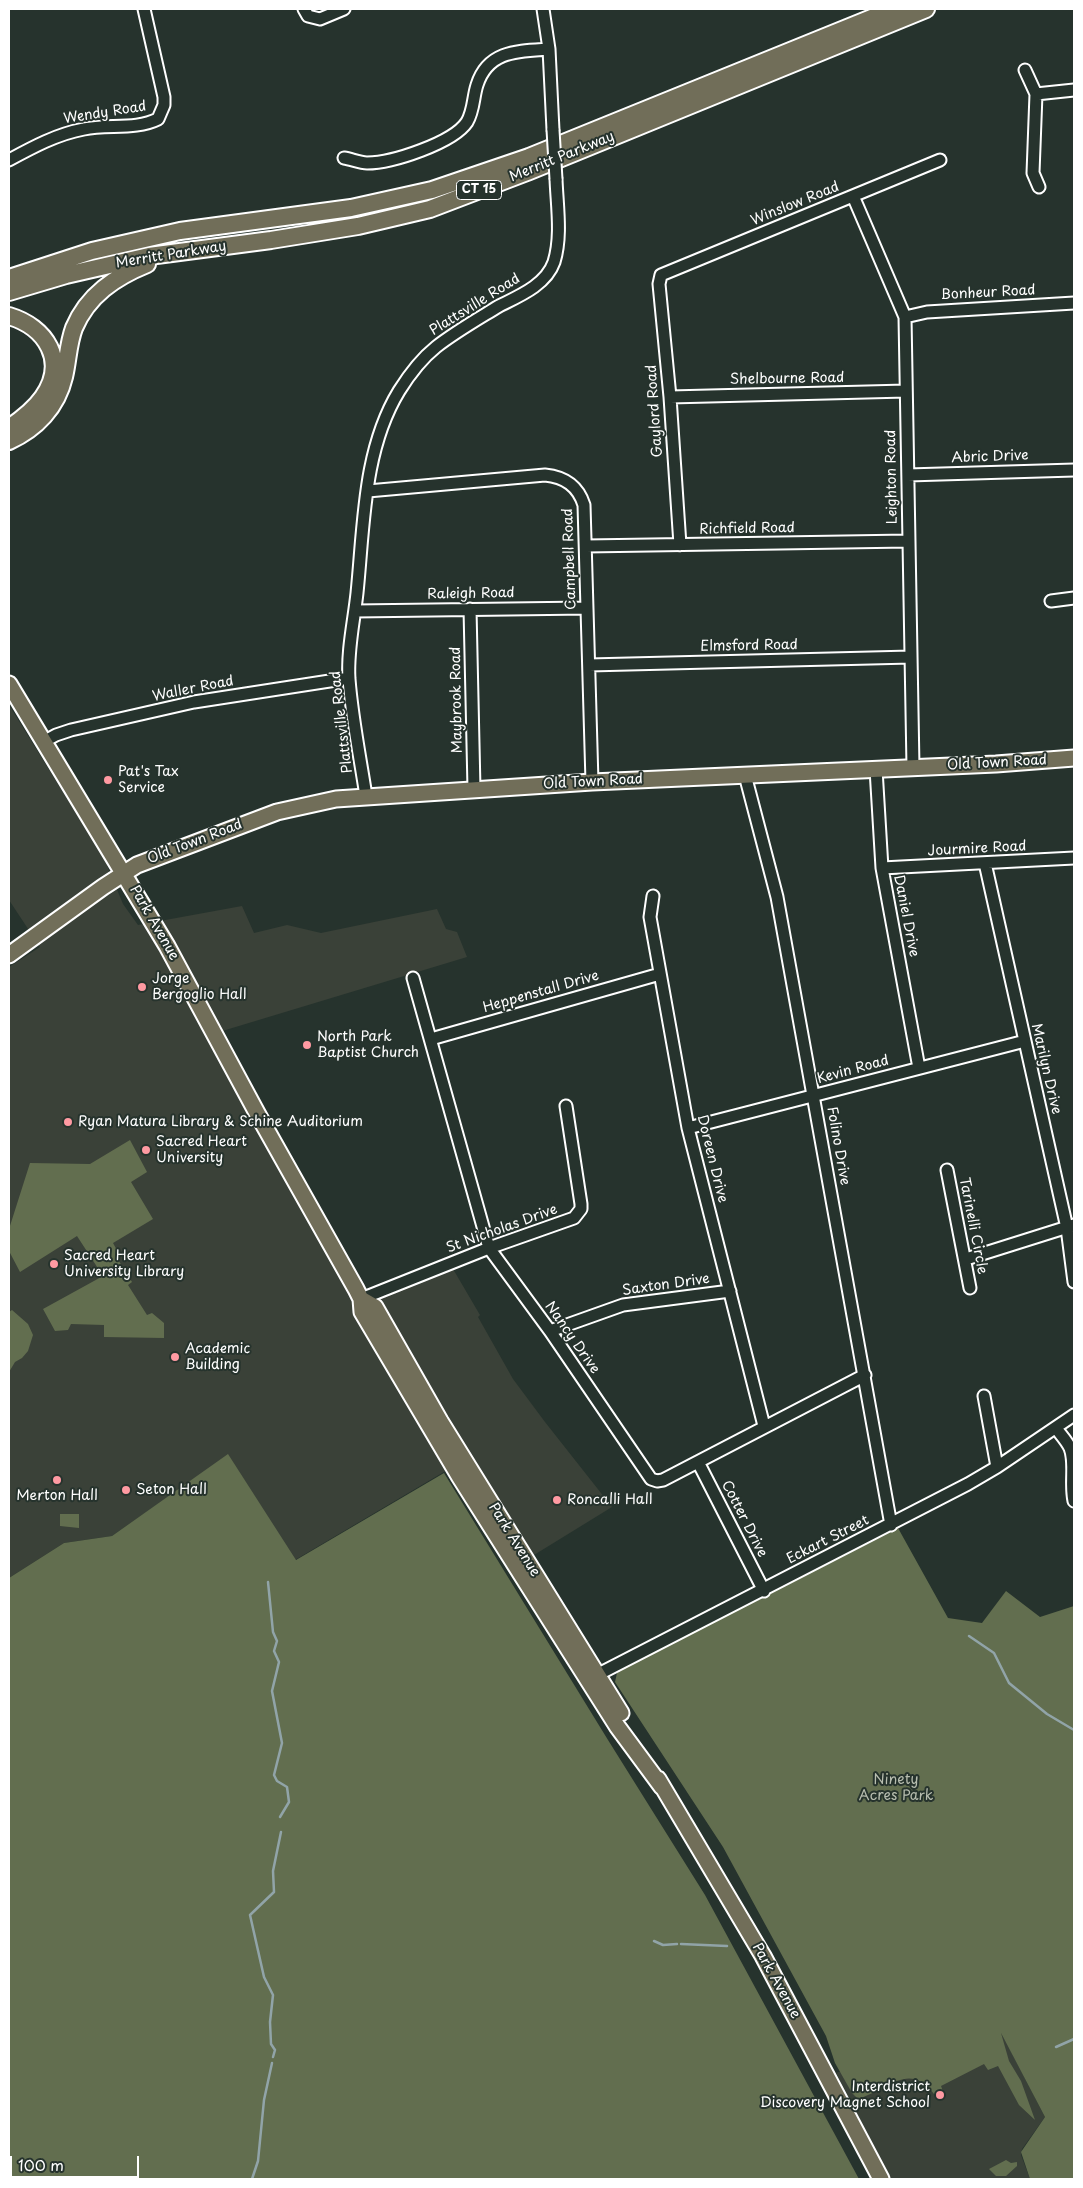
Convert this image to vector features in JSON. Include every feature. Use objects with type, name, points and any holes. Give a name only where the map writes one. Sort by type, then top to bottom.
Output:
[{"type":"highway","name":"Merritt Parkway","points":[[9,277],[92,251],[180,231],[352,208],[440,188],[529,157],[894,9]]},
{"type":"highway","name":"Merritt Parkway","points":[[9,292],[96,267],[187,250],[271,240],[358,226],[430,208],[527,172],[926,9]]},
{"type":"highway","points":[[9,441],[38,423],[53,404],[64,378],[69,345],[79,318],[107,284],[126,272],[187,250]]},
{"type":"highway","points":[[9,316],[28,323],[45,337],[50,348],[53,365],[52,379],[45,395],[25,417],[9,428]]},
{"type":"main road","name":"Park Avenue","points":[[9,684],[125,873],[197,998],[257,1112],[361,1299],[362,1312],[593,1677],[644,1766],[662,1787],[763,1956],[881,2179]]},
{"type":"main road","name":"Old Town Road","points":[[9,955],[137,865],[277,812],[336,799],[592,782],[996,764],[1074,758]]},
{"type":"street","name":"Wendy Road","points":[[9,160],[46,140],[68,132],[144,124],[158,119],[164,105],[164,97],[144,9]]},
{"type":"street","points":[[304,9],[308,16],[320,19],[344,9]]},
{"type":"street","name":"Plattsville Road","points":[[366,796],[349,678],[368,491],[380,430],[394,400],[411,373],[434,348],[476,320],[524,294],[540,282],[554,264],[558,247],[549,49],[542,9]]},
{"type":"street","points":[[344,158],[366,163],[393,158],[432,147],[446,140],[466,124],[481,74],[488,66],[504,54],[514,51],[549,49]]},
{"type":"street","points":[[1025,70],[1036,94],[1033,173],[1039,187]]},
{"type":"street","points":[[1036,94],[1074,90]]},
{"type":"street","name":"Winslow Road","points":[[661,275],[940,160]]},
{"type":"street","name":"Leighton Road","points":[[854,196],[905,317],[913,767]]},
{"type":"street","name":"Gaylord Road","points":[[661,275],[659,284],[670,397],[680,545]]},
{"type":"street","name":"Bonheur Road","points":[[905,317],[927,312],[1074,303]]},
{"type":"street","name":"Shelbourne Road","points":[[670,397],[906,391]]},
{"type":"street","name":"Abric Drive","points":[[908,475],[1074,470]]},
{"type":"street","name":"Campbell Road","points":[[368,491],[554,476],[570,482],[582,498],[584,505],[592,782]]},
{"type":"street","name":"Richfield Road","points":[[586,546],[908,541]]},
{"type":"street","points":[[1051,601],[1074,598]]},
{"type":"street","name":"Raleigh Road","points":[[355,611],[587,608]]},
{"type":"street","name":"Maybrook Road","points":[[470,610],[474,789]]},
{"type":"street","name":"Elmsford Road","points":[[589,665],[911,657]]},
{"type":"street","name":"Waller Road","points":[[45,741],[71,730],[194,702],[349,678]]},
{"type":"street","name":"Daniel Drive","points":[[876,769],[882,868],[919,1068]]},
{"type":"street","name":"Folino Drive","points":[[745,775],[777,897],[891,1524]]},
{"type":"street","name":"Jourmire Road","points":[[882,868],[1074,858]]},
{"type":"street","name":"Marilyn Drive","points":[[984,863],[1070,1226],[1074,1282]]},
{"type":"street","name":"Doreen Drive","points":[[653,896],[650,917],[688,1128],[764,1426]]},
{"type":"street","name":"Heppenstall Drive","points":[[431,1039],[660,974]]},
{"type":"street","name":"Nancy Drive","points":[[413,978],[489,1248],[550,1332],[650,1478],[657,1481],[663,1480],[864,1375]]},
{"type":"street","name":"Kevin Road","points":[[688,1128],[1025,1041]]},
{"type":"street","name":"St Nicholas Drive","points":[[361,1299],[489,1248],[574,1218],[581,1209],[566,1106]]},
{"type":"street","name":"Tarinelli Circle","points":[[947,1170],[966,1259],[970,1288]]},
{"type":"street","points":[[966,1259],[1070,1226]]},
{"type":"street","name":"Saxton Drive","points":[[550,1332],[623,1305],[730,1291]]},
{"type":"street","points":[[984,1396],[997,1467]]},
{"type":"street","name":"Eckart Street","points":[[593,1677],[891,1524],[997,1467],[1074,1415]]},
{"type":"street","points":[[1056,1428],[1071,1450],[1071,1486],[1074,1501]]},
{"type":"street","name":"Cotter Drive","points":[[698,1462],[764,1590]]},
{"type":"shaded area","name":"Sacred Heart University","points":[[9,705],[104,858],[123,904],[138,925],[242,906],[254,933],[287,925],[321,933],[437,909],[446,929],[457,932],[467,957],[219,1032],[365,1303],[453,1269],[480,1315],[478,1317],[513,1379],[612,1507],[521,1563],[459,1463],[295,1560],[228,1455],[112,1536],[64,1543],[9,1578],[9,967],[40,947],[9,900]]},
{"type":"shaded area","name":"Interdistrict Discovery Magnet School","points":[[991,2013],[1045,2117],[1022,2149],[1021,2155],[1030,2179],[891,2179],[836,2073]]},
{"type":"green space","points":[[130,1140],[147,1172],[131,1182],[153,1219],[113,1243],[120,1256],[117,1258],[132,1282],[128,1285],[147,1315],[152,1313],[164,1323],[164,1338],[104,1337],[104,1325],[71,1324],[68,1330],[55,1331],[43,1309],[103,1276],[77,1236],[20,1272],[9,1251],[9,1229],[30,1163],[90,1164]]},
{"type":"green space","points":[[12,1310],[28,1324],[33,1335],[28,1351],[15,1362],[9,1372],[9,1312]]},
{"type":"green space","points":[[228,1454],[296,1560],[444,1473],[705,1895],[859,2179],[9,2179],[9,1578],[64,1543],[112,1536]]},
{"type":"green space","points":[[60,1514],[79,1514],[79,1528],[60,1526]]},
{"type":"green space","name":"Ninety Acres Park","points":[[898,1528],[948,1618],[982,1623],[1006,1591],[1040,1617],[1074,1606],[1074,2179],[1030,2179],[1021,2152],[1045,2117],[1001,2033],[1009,2061],[1021,2081],[1035,2120],[1019,2105],[998,2066],[988,2070],[984,2064],[941,2086],[944,2094],[934,2094],[925,2084],[907,2079],[898,2081],[858,2099],[852,2093],[835,2063],[826,2036],[723,1847],[615,1682],[617,1673],[621,1670]]},
{"type":"green space","points":[[1006,2160],[1011,2163],[1017,2162],[1017,2166],[1006,2176],[996,2176],[989,2169]]},
{"type":"waterway","points":[[268,1582],[273,1632],[277,1641],[274,1651],[279,1662],[272,1691],[282,1743],[274,1775],[277,1781],[287,1787],[289,1802],[280,1817]]},
{"type":"waterway","points":[[969,1636],[994,1653],[1009,1683],[1047,1714],[1074,1730]]},
{"type":"waterway","points":[[273,2057],[275,2050],[271,2044],[270,2022],[273,1995],[264,1977],[250,1915],[274,1892],[273,1871],[281,1832]]},
{"type":"waterway","points":[[654,1941],[663,1945],[677,1944]]},
{"type":"waterway","points":[[681,1944],[727,1946]]},
{"type":"waterway","points":[[1056,2047],[1074,2039]]},
{"type":"waterway","points":[[252,2179],[258,2161],[264,2100],[272,2063]]},
{"type":"place","name":"Pat's Tax Service","points":[[108,780]]},
{"type":"place","name":"Jorge Bergoglio Hall","points":[[142,987]]},
{"type":"place","name":"North Park Baptist Church","points":[[307,1045]]},
{"type":"place","name":"Ryan Matura Library & Schine Auditorium","points":[[68,1122]]},
{"type":"place","name":"Sacred Heart University","points":[[146,1150]]},
{"type":"place","name":"Sacred Heart University Library","points":[[54,1264]]},
{"type":"place","name":"Academic Building","points":[[175,1357]]},
{"type":"place","name":"Merton Hall","points":[[57,1480]]},
{"type":"place","name":"Seton Hall","points":[[126,1490]]},
{"type":"place","name":"Roncalli Hall","points":[[557,1500]]},
{"type":"place","name":"Interdistrict Discovery Magnet School","points":[[940,2095]]}]
